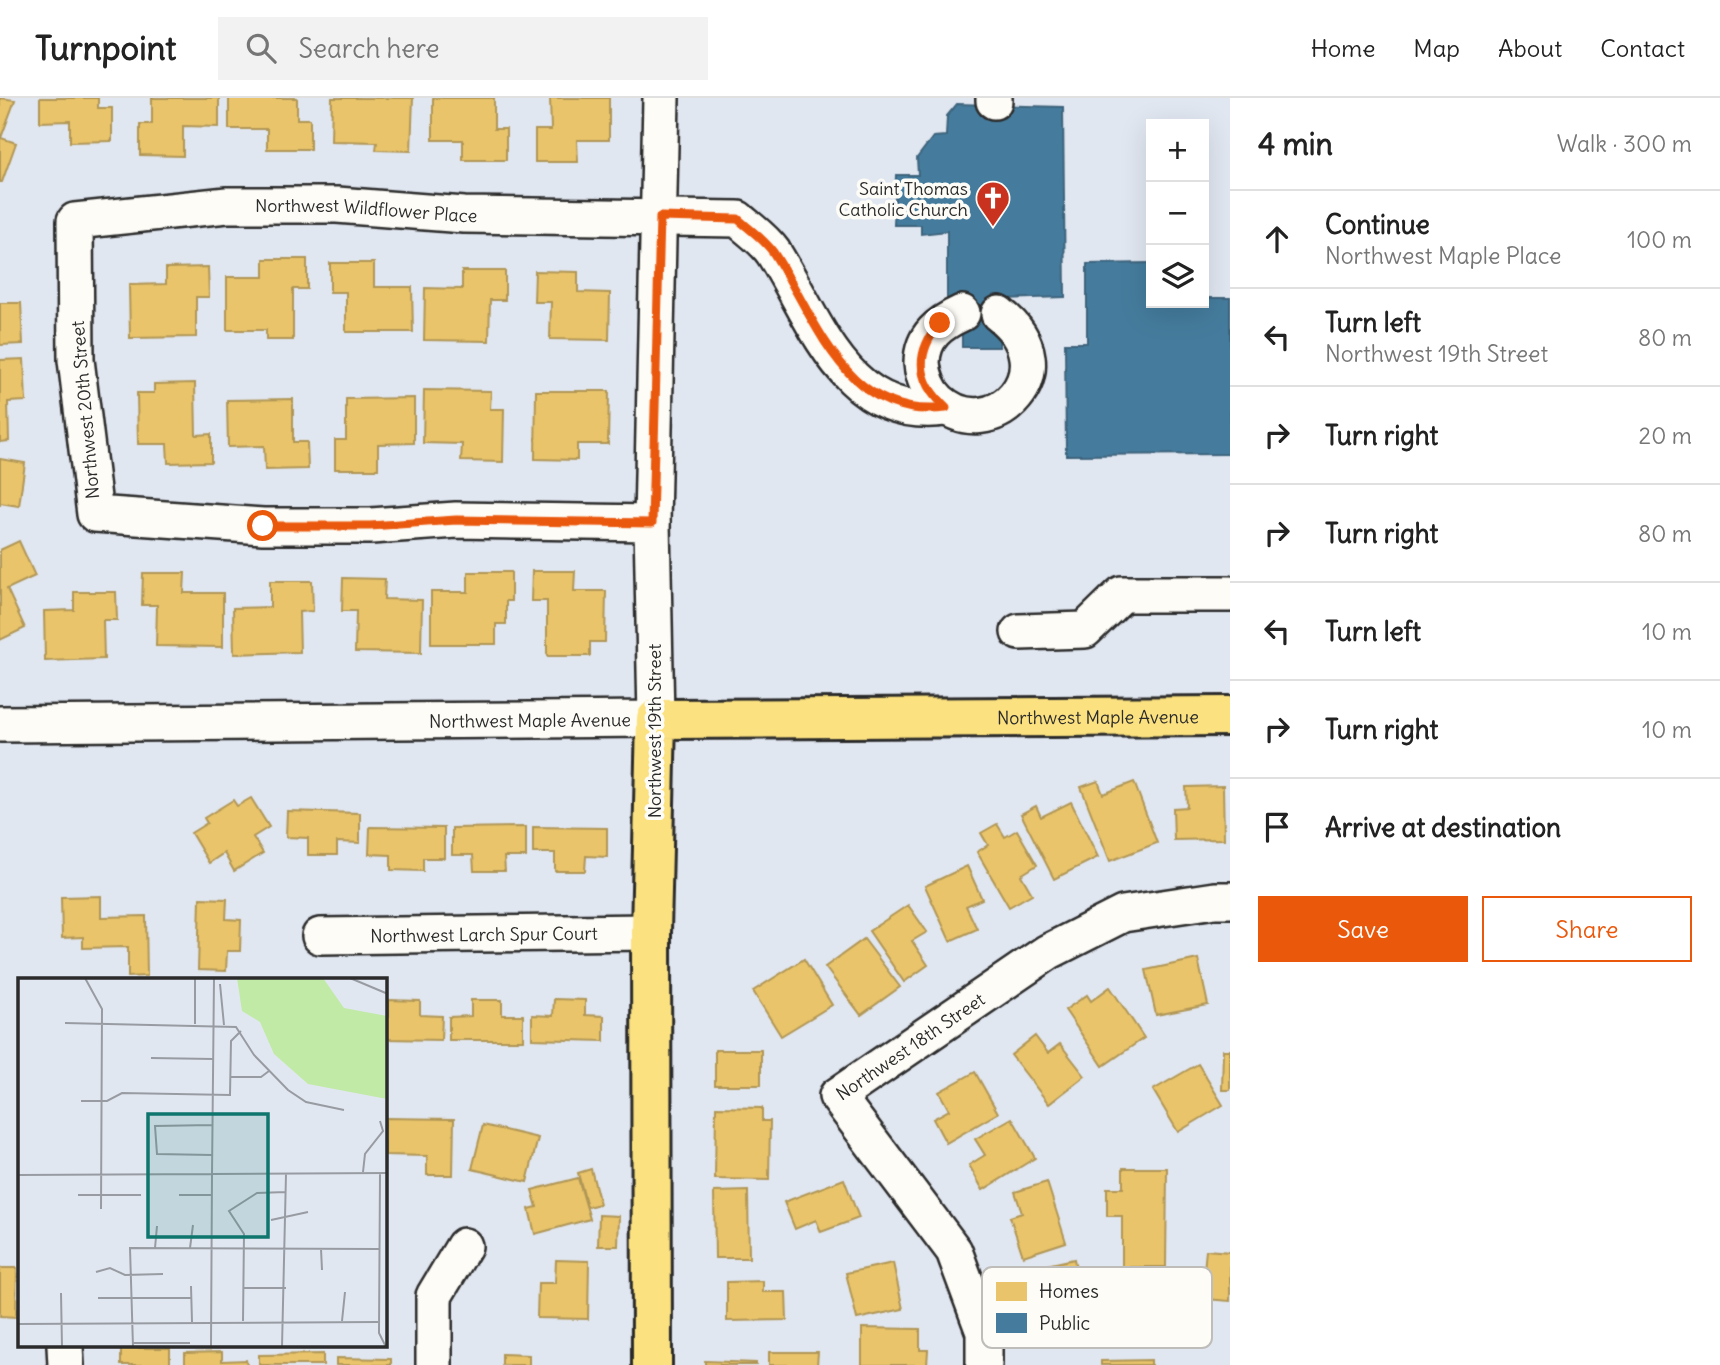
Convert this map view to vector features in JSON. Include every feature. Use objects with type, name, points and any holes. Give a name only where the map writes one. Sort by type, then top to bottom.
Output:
[{"type":"main road","name":"Northwest Maple Avenue","points":[[656,719],[1230,716]]},
{"type":"main road","name":"Northwest 19th Street","points":[[652,1365],[651,932],[656,719]]},
{"type":"street","name":"Northwest 19th Street","points":[[656,719],[652,523],[661,98]]},
{"type":"street","name":"Northwest Wildflower Place","points":[[75,221],[227,205],[337,205],[464,215],[738,219],[771,249],[833,357],[861,385],[889,402],[928,410],[946,408],[963,415],[982,416],[999,410],[1016,397],[1027,375],[1028,357],[1023,340],[1012,324],[999,314]]},
{"type":"street","name":"Northwest 20th Street","points":[[75,221],[76,360],[94,514],[263,526],[370,526],[456,520],[652,523]]},
{"type":"street","points":[[946,408],[933,396],[923,373],[922,354],[929,337],[940,323],[962,313]]},
{"type":"street","points":[[1019,632],[1085,630],[1122,594],[1230,594]]},
{"type":"street","name":"Northwest Maple Avenue","points":[[0,724],[656,719]]},
{"type":"street","name":"Northwest 18th Street","points":[[982,1327],[954,1251],[837,1096],[1048,952],[1123,914],[1230,900]]},
{"type":"street","name":"Northwest Larch Spur Court","points":[[320,936],[651,932]]},
{"type":"street","points":[[434,1365],[434,1296],[464,1246]]},
{"type":"building: Homes","points":[[0,98],[15,100],[1,138],[16,143],[2,182],[0,182]]},
{"type":"building: Homes","points":[[40,98],[98,98],[98,108],[112,108],[112,141],[70,142],[70,121],[40,122]]},
{"type":"building: Homes","points":[[152,98],[219,98],[219,127],[183,126],[183,156],[140,155],[140,124],[152,124]]},
{"type":"building: Homes","points":[[229,98],[297,98],[297,119],[310,119],[310,149],[267,149],[267,129],[229,129]]},
{"type":"building: Homes","points":[[332,98],[413,98],[411,151],[376,150],[377,142],[331,141]]},
{"type":"building: Homes","points":[[433,98],[494,98],[494,129],[506,129],[506,160],[463,160],[463,140],[433,140]]},
{"type":"building: Homes","points":[[550,98],[609,98],[609,140],[577,140],[578,162],[535,162],[535,130],[551,130]]},
{"type":"building: Homes","points":[[264,259],[307,259],[307,289],[293,289],[293,340],[266,340],[266,330],[227,330],[227,277],[264,277]]},
{"type":"building: Homes","points":[[330,263],[374,263],[374,287],[412,287],[413,332],[346,332],[346,292],[330,292]]},
{"type":"building: Homes","points":[[208,267],[209,297],[196,297],[196,337],[130,338],[129,285],[166,284],[166,268]]},
{"type":"building: Homes","points":[[462,271],[505,271],[505,300],[490,300],[489,341],[424,340],[425,288],[462,289]]},
{"type":"building: Homes","points":[[535,271],[578,272],[578,292],[610,293],[609,340],[550,339],[551,302],[534,302]]},
{"type":"building: Homes","points":[[0,303],[21,303],[23,344],[0,345]]},
{"type":"building: Homes","points":[[24,359],[26,401],[8,402],[9,441],[0,442],[0,360]]},
{"type":"building: Homes","points":[[195,383],[196,435],[211,434],[211,462],[168,463],[167,444],[138,444],[137,393],[154,393],[154,384]]},
{"type":"building: Homes","points":[[424,390],[491,391],[490,409],[504,409],[503,462],[461,461],[462,444],[423,443]]},
{"type":"building: Homes","points":[[536,391],[609,391],[608,444],[577,444],[577,460],[535,459]]},
{"type":"building: Homes","points":[[414,398],[414,443],[378,444],[378,469],[335,469],[335,440],[346,440],[346,399]]},
{"type":"building: Homes","points":[[293,399],[293,442],[307,442],[308,469],[265,470],[264,446],[228,447],[227,400]]},
{"type":"building: Homes","points":[[0,459],[25,463],[19,506],[0,503]]},
{"type":"building: Homes","points":[[19,541],[35,576],[7,589],[25,628],[0,640],[0,550]]},
{"type":"building: Homes","points":[[532,571],[575,571],[574,591],[606,591],[605,642],[590,642],[590,656],[547,656],[547,601],[531,601]]},
{"type":"building: Homes","points":[[468,572],[511,572],[511,601],[506,601],[506,624],[496,624],[496,644],[431,644],[431,592],[468,592]]},
{"type":"building: Homes","points":[[143,573],[185,573],[184,593],[223,593],[223,647],[156,646],[157,605],[142,605]]},
{"type":"building: Homes","points":[[343,578],[385,579],[384,599],[422,600],[421,653],[355,652],[356,611],[342,611]]},
{"type":"building: Homes","points":[[270,581],[312,581],[313,611],[299,612],[300,652],[234,654],[233,608],[270,607]]},
{"type":"building: Homes","points":[[74,592],[116,592],[117,620],[103,620],[104,659],[45,661],[44,611],[74,610]]},
{"type":"building: Homes","points":[[1098,781],[1103,794],[1134,782],[1157,843],[1110,861],[1081,787]]},
{"type":"building: Homes","points":[[1223,786],[1224,839],[1174,840],[1173,808],[1187,807],[1186,787]]},
{"type":"building: Homes","points":[[251,798],[269,827],[253,837],[263,853],[234,871],[224,853],[209,863],[191,833],[207,823],[204,818],[233,800],[237,806]]},
{"type":"building: Homes","points":[[1071,802],[1098,857],[1054,879],[1021,814],[1036,806],[1041,817]]},
{"type":"building: Homes","points":[[287,811],[360,813],[360,843],[337,842],[337,855],[308,855],[308,838],[286,837]]},
{"type":"building: Homes","points":[[997,824],[1005,837],[1017,830],[1037,865],[1021,875],[1032,894],[1009,907],[977,852],[988,845],[981,833]]},
{"type":"building: Homes","points":[[370,827],[444,828],[444,858],[423,858],[423,871],[391,870],[391,855],[369,854]]},
{"type":"building: Homes","points":[[526,827],[526,857],[504,857],[505,871],[474,871],[473,855],[452,855],[452,828]]},
{"type":"building: Homes","points":[[533,827],[607,828],[607,857],[586,856],[585,871],[555,871],[555,853],[533,853]]},
{"type":"building: Homes","points":[[967,866],[982,899],[966,906],[977,929],[950,941],[925,886]]},
{"type":"building: Homes","points":[[101,896],[101,917],[146,916],[147,976],[128,977],[128,947],[83,948],[83,937],[62,938],[61,897]]},
{"type":"building: Homes","points":[[200,898],[227,899],[226,919],[241,920],[240,951],[227,951],[226,971],[198,970]]},
{"type":"building: Homes","points":[[908,905],[927,932],[912,941],[928,965],[904,982],[869,931]]},
{"type":"building: Homes","points":[[864,939],[900,987],[861,1015],[825,967]]},
{"type":"building: Homes","points":[[804,959],[832,1005],[781,1036],[753,991]]},
{"type":"building: Homes","points":[[1198,959],[1208,1005],[1156,1015],[1146,970]]},
{"type":"building: Homes","points":[[1110,987],[1144,1038],[1103,1066],[1065,1010],[1087,995],[1091,1001]]},
{"type":"building: Homes","points":[[554,999],[585,1000],[585,1015],[604,1016],[604,1041],[532,1039],[532,1015],[553,1016]]},
{"type":"building: Homes","points":[[389,1000],[420,1001],[420,1015],[442,1016],[441,1040],[387,1039]]},
{"type":"building: Homes","points":[[471,1000],[502,1000],[502,1015],[523,1015],[523,1040],[449,1040],[449,1017],[471,1016]]},
{"type":"building: Homes","points":[[1035,1036],[1048,1053],[1060,1044],[1085,1076],[1049,1104],[1011,1055]]},
{"type":"building: Homes","points":[[715,1050],[761,1050],[761,1085],[715,1085]]},
{"type":"building: Homes","points":[[1223,1050],[1230,1050],[1230,1090],[1222,1090]]},
{"type":"building: Homes","points":[[1198,1064],[1223,1105],[1178,1132],[1153,1090]]},
{"type":"building: Homes","points":[[975,1072],[998,1113],[946,1143],[933,1119],[949,1110],[939,1092]]},
{"type":"building: Homes","points":[[716,1107],[762,1108],[762,1121],[770,1121],[769,1180],[715,1179]]},
{"type":"building: Homes","points":[[387,1118],[454,1119],[453,1175],[427,1175],[427,1156],[387,1155]]},
{"type":"building: Homes","points":[[1012,1118],[1035,1158],[983,1190],[969,1165],[985,1155],[975,1139]]},
{"type":"building: Homes","points":[[483,1125],[538,1138],[527,1182],[472,1169]]},
{"type":"building: Homes","points":[[1123,1168],[1167,1168],[1166,1267],[1122,1267],[1122,1216],[1107,1216],[1107,1188],[1123,1188]]},
{"type":"building: Homes","points":[[591,1169],[600,1204],[587,1207],[578,1173]]},
{"type":"building: Homes","points":[[578,1178],[590,1219],[535,1234],[529,1209],[537,1207],[532,1190]]},
{"type":"building: Homes","points":[[844,1179],[859,1218],[821,1232],[816,1220],[795,1229],[784,1202]]},
{"type":"building: Homes","points":[[1047,1182],[1066,1242],[1023,1256],[1010,1217],[1022,1213],[1015,1192]]},
{"type":"building: Homes","points":[[748,1191],[749,1258],[715,1258],[714,1192]]},
{"type":"building: Homes","points":[[599,1215],[619,1216],[618,1246],[598,1246]]},
{"type":"building: Homes","points":[[1206,1250],[1230,1252],[1230,1301],[1212,1300],[1212,1267],[1204,1267]]},
{"type":"building: Homes","points":[[1074,1259],[1076,1267],[1037,1267]]},
{"type":"building: Homes","points":[[556,1260],[589,1261],[588,1319],[537,1318],[538,1283],[555,1283]]},
{"type":"building: Homes","points":[[893,1263],[903,1309],[857,1319],[846,1273]]},
{"type":"building: Homes","points":[[0,1268],[17,1268],[16,1317],[0,1316]]},
{"type":"building: Homes","points":[[763,1281],[763,1292],[786,1292],[787,1320],[727,1321],[727,1282]]},
{"type":"building: Homes","points":[[862,1328],[920,1329],[920,1350],[928,1350],[927,1365],[862,1365]]},
{"type":"building: Homes","points":[[121,1348],[170,1348],[170,1365],[121,1365]]},
{"type":"building: Homes","points":[[222,1352],[222,1361],[246,1360],[247,1365],[185,1365],[185,1353]]},
{"type":"building: Homes","points":[[769,1352],[818,1352],[817,1365],[769,1365]]},
{"type":"building: Homes","points":[[323,1354],[323,1365],[259,1365],[259,1355]]},
{"type":"building: Homes","points":[[502,1354],[529,1355],[529,1365],[502,1365]]},
{"type":"building: Homes","points":[[336,1358],[391,1359],[391,1365],[336,1365]]},
{"type":"building: Homes","points":[[1151,1360],[1151,1365],[1101,1365],[1101,1361]]},
{"type":"building: Homes","points":[[705,1361],[756,1363],[756,1365],[705,1365]]},
{"type":"building: Public","name":"Saint Thomas Catholic Church","points":[[957,104],[1063,107],[1065,297],[999,299],[999,347],[962,347],[962,299],[947,299],[947,231],[921,234],[921,225],[894,225],[896,175],[918,175],[917,158],[933,137],[946,136],[947,116]]},
{"type":"building: Public","points":[[1146,263],[1146,308],[1209,308],[1209,298],[1230,298],[1230,454],[1066,455],[1065,343],[1087,343],[1087,264]]},
{"type":"place","name":"Saint Thomas Catholic Church","points":[[993,228]]},
{"type":"route","points":[[263,526],[370,526],[456,520],[652,523],[660,217],[738,219],[771,249],[833,357],[861,385],[889,402],[928,410],[946,408],[933,396],[923,373],[922,354],[929,337],[940,323]]}]
